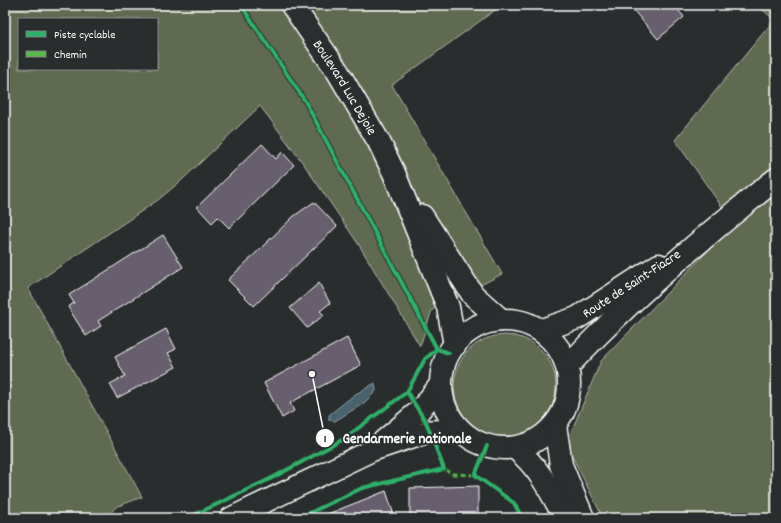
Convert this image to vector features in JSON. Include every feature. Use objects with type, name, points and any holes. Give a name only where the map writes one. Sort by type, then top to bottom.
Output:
[{"type":"main road","name":"Boulevard Luc Dejoie","points":[[292,5],[338,72],[380,142],[448,307],[454,345]]},
{"type":"main road","name":"Boulevard Luc Dejoie","points":[[394,173],[473,294],[501,320]]},
{"type":"main road","name":"Route de Saint-Fiacre","points":[[568,366],[596,336],[717,227],[776,179]]},
{"type":"main road","name":"Route de Saint-Fiacre","points":[[542,330],[577,318],[717,227]]},
{"type":"main road","points":[[501,320],[519,320],[542,330],[552,339],[561,352],[568,366],[570,380],[568,399],[564,410],[555,425],[540,438],[515,448],[487,446],[472,440],[460,430],[445,408],[440,385],[444,364],[454,345],[468,331],[481,324],[501,320]]},
{"type":"main road","points":[[555,425],[561,465],[583,518]]},
{"type":"main road","points":[[515,448],[528,458],[544,479],[565,518]]},
{"type":"street","points":[[373,450],[420,410],[440,385]]},
{"type":"street","points":[[231,518],[373,450],[430,431],[460,430]]},
{"type":"green space","points":[[5,5],[502,5],[392,85],[502,274],[432,310],[420,346],[359,245],[303,163],[260,106],[182,180],[158,200],[28,288],[142,497],[116,507],[106,518],[5,518]]},
{"type":"green space","points":[[758,5],[776,5],[776,518],[603,518],[566,444],[601,361],[734,224],[675,140],[774,20]]},
{"type":"green space","points":[[505,335],[524,339],[541,350],[552,367],[556,386],[552,405],[541,422],[524,433],[505,437],[486,433],[469,422],[458,405],[454,386],[458,367],[469,350],[486,339]]},
{"type":"water","points":[[375,383],[376,391],[364,403],[335,421],[329,420],[329,415],[354,395]]},
{"type":"building","points":[[629,5],[674,5],[684,17],[658,39]]},
{"type":"building","points":[[262,144],[276,159],[282,152],[294,165],[229,228],[218,217],[212,223],[197,207]]},
{"type":"building","points":[[314,202],[337,226],[254,306],[228,280],[294,216]]},
{"type":"building","points":[[163,235],[183,267],[98,321],[101,326],[86,336],[68,307],[74,303],[69,295]]},
{"type":"building","points":[[319,283],[330,303],[320,311],[324,315],[307,328],[290,308]]},
{"type":"building","points":[[166,329],[176,349],[168,353],[176,367],[117,398],[110,384],[125,376],[115,357]]},
{"type":"building","points":[[347,338],[361,365],[290,403],[294,411],[282,418],[264,383]]},
{"type":"building","points":[[478,486],[478,518],[410,518],[410,488]]},
{"type":"building","points":[[386,491],[395,518],[320,518],[320,517]]},
{"type":"marked path","points":[[444,469],[452,474],[475,475]]},
{"type":"cycle path","points":[[241,5],[305,101],[437,349],[449,353]]},
{"type":"cycle path","points":[[188,518],[274,477],[342,440],[407,392],[425,359],[437,349]]},
{"type":"cycle path","points":[[299,518],[362,488],[444,469],[426,422],[407,392]]},
{"type":"cycle path","points":[[487,446],[475,475],[514,503],[522,518]]},
{"type":"place","name":"Gendarmerie nationale","points":[[312,374]]}]
